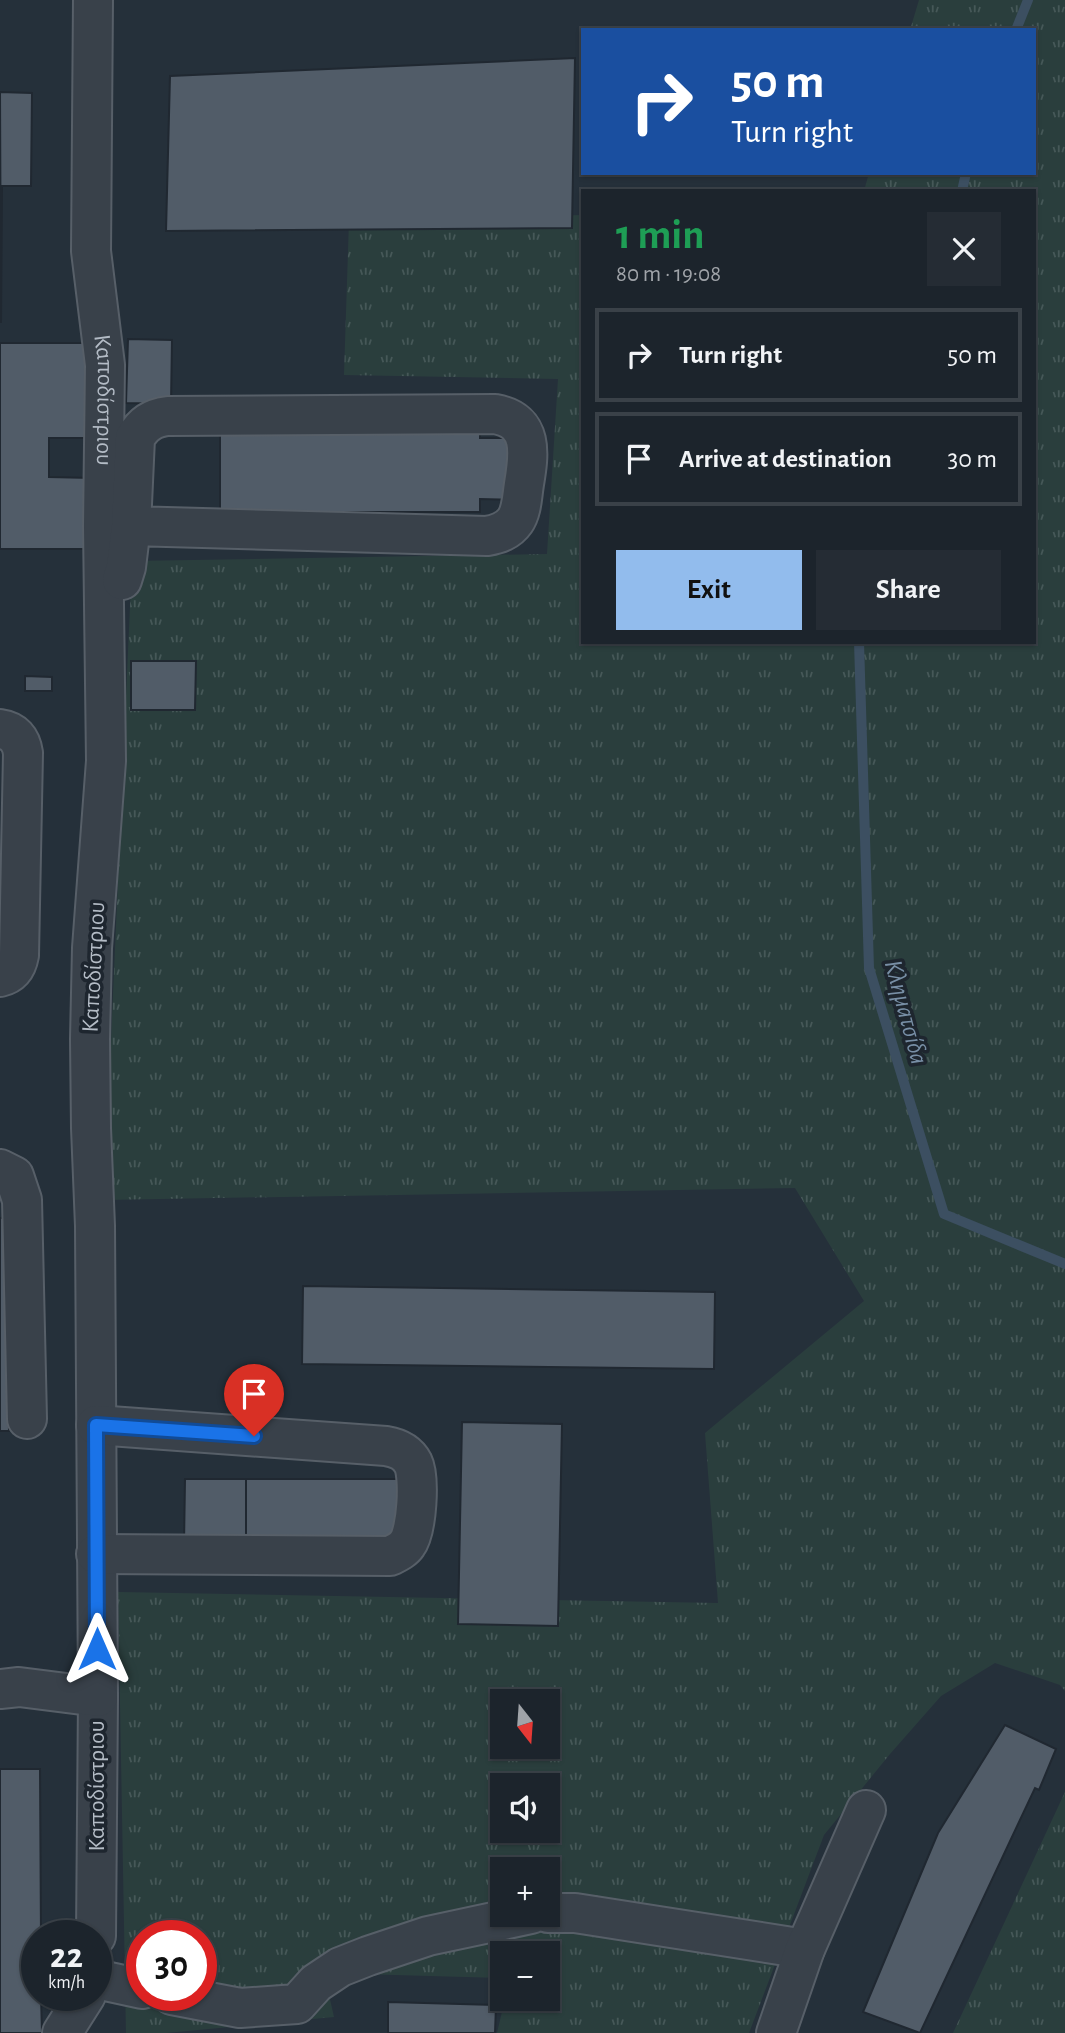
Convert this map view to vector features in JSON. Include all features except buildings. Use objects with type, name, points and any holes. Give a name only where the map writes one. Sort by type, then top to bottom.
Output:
[{"type":"street","name":"Καποδίστριου","points":[[93,0],[91,251],[105,365],[103,526],[106,610],[106,761],[92,948],[90,1039],[95,1226],[98,1697],[96,1920]]},
{"type":"street","points":[[106,610],[124,575],[131,526],[135,438],[140,429],[157,417],[495,414],[514,421],[526,438],[528,456],[519,513],[514,523],[497,534],[487,536],[131,526]]},
{"type":"street","points":[[0,729],[9,730],[16,736],[22,744],[23,752],[19,955],[12,971],[0,977]]},
{"type":"street","points":[[0,1169],[13,1176],[22,1200],[27,1419]]},
{"type":"street","points":[[96,1425],[386,1446],[405,1453],[412,1461],[417,1481],[411,1536],[406,1545],[390,1556],[96,1554]]},
{"type":"street","points":[[0,1689],[19,1687],[98,1697]]},
{"type":"street","points":[[776,2033],[805,1949],[866,1810]]},
{"type":"street","points":[[560,1913],[575,1913],[805,1949]]},
{"type":"street","points":[[217,2004],[301,2018],[316,1983],[340,1967],[428,1936],[490,1923]]},
{"type":"street","points":[[62,2033],[76,2011]]},
{"type":"street","points":[[94,2033],[95,2011]]},
{"type":"green space","points":[[919,0],[1065,0],[1065,1691],[1060,1685],[995,1663],[941,1696],[824,1835],[749,2033],[497,2033],[502,2011],[560,2011],[560,1941],[490,1941],[490,1978],[324,1973],[334,2017],[166,2033],[126,2033],[118,1592],[718,1603],[705,1433],[864,1301],[795,1188],[104,1200],[132,561],[547,554],[558,379],[344,375],[349,221],[581,215],[581,644],[1036,644],[1036,189],[865,189],[868,175],[1036,175],[1036,28],[911,28]]},
{"type":"green space","points":[[1065,1792],[1065,2033],[953,2033]]},
{"type":"waterway","name":"Κληματσίδα","points":[[1017,28],[1028,0]]},
{"type":"waterway","name":"Κληματσίδα","points":[[962,189],[966,175]]},
{"type":"waterway","name":"Κληματσίδα","points":[[859,644],[869,968],[944,1214],[1065,1264]]},
{"type":"route","points":[[97,1649],[96,1425],[254,1436]]}]
